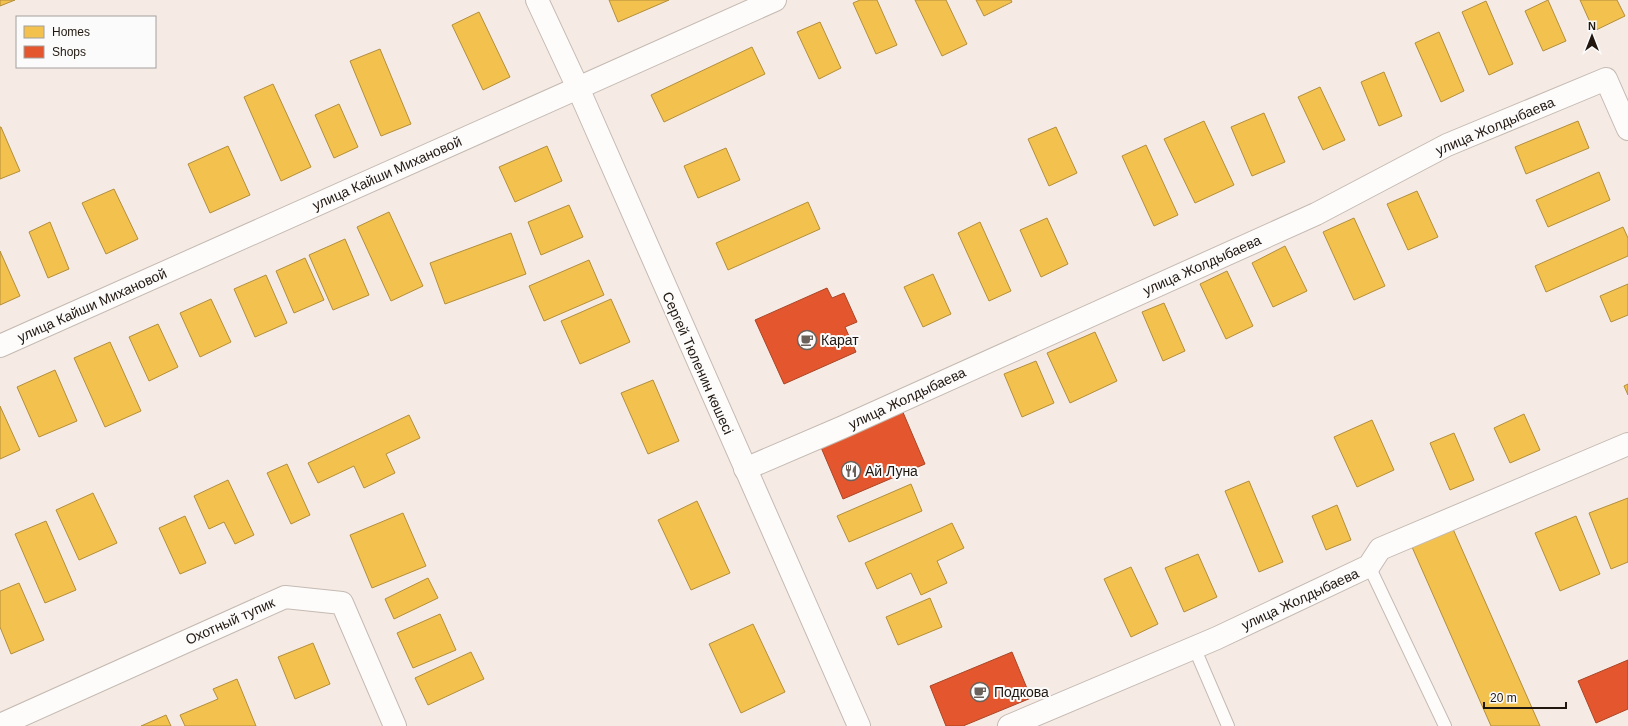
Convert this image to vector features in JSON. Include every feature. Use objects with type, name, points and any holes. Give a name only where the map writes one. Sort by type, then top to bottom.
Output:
[{"type":"street","name":"Сергей Тюленин көшесі","points":[[537,0],[578,88],[859,726]]},
{"type":"street","name":"улица Кайши Михановой","points":[[0,346],[775,0]]},
{"type":"street","name":"улица Жолдыбаева","points":[[745,469],[843,427],[1316,214],[1447,145],[1606,79],[1628,129]]},
{"type":"street","name":"улица Жолдыбаева","points":[[1009,726],[1194,647],[1369,566],[1380,549],[1628,444]]},
{"type":"street","name":"Охотный тупик","points":[[0,724],[285,597],[342,603],[395,726]]},
{"type":"lane","points":[[1369,566],[1445,726]]},
{"type":"lane","points":[[1194,647],[1228,726]]},
{"type":"building: Homes","points":[[0,0],[15,0],[0,6]]},
{"type":"building: Homes","points":[[609,0],[669,0],[618,22]]},
{"type":"building: Homes","points":[[860,0],[877,0],[897,45],[876,54],[853,3]]},
{"type":"building: Homes","points":[[915,0],[946,0],[967,44],[942,56]]},
{"type":"building: Homes","points":[[976,0],[1011,0],[1012,2],[984,16]]},
{"type":"building: Homes","points":[[1548,0],[1566,41],[1543,51],[1525,11]]},
{"type":"building: Homes","points":[[1580,0],[1617,0],[1625,16],[1594,31]]},
{"type":"building: Homes","points":[[1486,1],[1513,64],[1489,75],[1462,12]]},
{"type":"building: Homes","points":[[479,12],[510,77],[483,90],[452,25]]},
{"type":"building: Homes","points":[[820,22],[841,68],[819,79],[797,32]]},
{"type":"building: Homes","points":[[1439,32],[1464,91],[1441,102],[1415,43]]},
{"type":"building: Homes","points":[[752,47],[765,74],[664,122],[651,95]]},
{"type":"building: Homes","points":[[380,49],[411,124],[381,136],[350,61]]},
{"type":"building: Homes","points":[[1384,72],[1402,116],[1379,126],[1361,82]]},
{"type":"building: Homes","points":[[273,84],[311,167],[281,181],[244,97]]},
{"type":"building: Homes","points":[[1320,87],[1345,140],[1323,150],[1298,97]]},
{"type":"building: Homes","points":[[339,104],[358,147],[334,158],[315,115]]},
{"type":"building: Homes","points":[[1264,113],[1285,162],[1252,176],[1231,127]]},
{"type":"building: Homes","points":[[1204,121],[1234,185],[1195,203],[1164,139]]},
{"type":"building: Homes","points":[[1578,121],[1589,148],[1526,174],[1515,147]]},
{"type":"building: Homes","points":[[0,127],[20,171],[0,179]]},
{"type":"building: Homes","points":[[1056,127],[1077,173],[1049,186],[1028,139]]},
{"type":"building: Homes","points":[[1146,145],[1178,215],[1154,226],[1122,156]]},
{"type":"building: Homes","points":[[228,146],[250,195],[210,213],[188,164]]},
{"type":"building: Homes","points":[[547,146],[562,181],[515,202],[499,167]]},
{"type":"building: Homes","points":[[726,148],[740,180],[698,198],[684,166]]},
{"type":"building: Homes","points":[[1599,172],[1610,200],[1548,227],[1536,200]]},
{"type":"building: Homes","points":[[114,189],[138,239],[106,254],[82,203]]},
{"type":"building: Homes","points":[[1417,191],[1438,237],[1408,250],[1387,204]]},
{"type":"building: Homes","points":[[808,202],[820,229],[728,270],[716,243]]},
{"type":"building: Homes","points":[[569,205],[583,237],[541,255],[528,222]]},
{"type":"building: Homes","points":[[389,212],[423,286],[391,301],[357,227]]},
{"type":"building: Homes","points":[[1047,218],[1068,264],[1041,277],[1020,230]]},
{"type":"building: Homes","points":[[1354,218],[1385,286],[1354,300],[1323,232]]},
{"type":"building: Homes","points":[[50,222],[69,269],[48,278],[29,232]]},
{"type":"building: Homes","points":[[980,222],[1011,291],[989,301],[958,233]]},
{"type":"building: Homes","points":[[1623,227],[1628,238],[1628,256],[1546,292],[1535,266]]},
{"type":"building: Homes","points":[[511,233],[526,274],[445,304],[430,263]]},
{"type":"building: Homes","points":[[345,239],[369,295],[333,310],[309,255]]},
{"type":"building: Homes","points":[[1285,246],[1307,291],[1273,307],[1252,263]]},
{"type":"building: Homes","points":[[0,251],[20,296],[0,305]]},
{"type":"building: Homes","points":[[305,258],[324,300],[294,313],[276,271]]},
{"type":"building: Homes","points":[[589,260],[604,295],[544,321],[529,286]]},
{"type":"building: Homes","points":[[1227,271],[1253,326],[1226,339],[1200,284]]},
{"type":"building: Homes","points":[[933,274],[951,314],[923,327],[904,287]]},
{"type":"building: Homes","points":[[266,275],[287,323],[255,337],[234,289]]},
{"type":"building: Homes","points":[[1628,284],[1628,315],[1611,322],[1600,296]]},
{"type":"building: Homes","points":[[211,299],[231,342],[200,357],[180,313]]},
{"type":"building: Homes","points":[[611,299],[630,342],[580,364],[561,321]]},
{"type":"building: Homes","points":[[1164,303],[1185,351],[1163,361],[1142,312]]},
{"type":"building: Homes","points":[[158,324],[178,367],[149,381],[129,337]]},
{"type":"building: Homes","points":[[1095,332],[1117,381],[1070,403],[1047,353]]},
{"type":"building: Homes","points":[[110,342],[141,411],[105,427],[74,358]]},
{"type":"building: Homes","points":[[1036,361],[1054,403],[1022,417],[1004,374]]},
{"type":"building: Homes","points":[[55,370],[77,421],[39,437],[17,387]]},
{"type":"building: Homes","points":[[653,380],[679,441],[648,454],[621,393]]},
{"type":"building: Homes","points":[[1628,384],[1628,395],[1624,386]]},
{"type":"building: Homes","points":[[0,406],[20,450],[0,459]]},
{"type":"building: Homes","points":[[1524,414],[1540,450],[1510,463],[1494,428]]},
{"type":"building: Homes","points":[[409,415],[420,438],[386,454],[395,473],[364,488],[354,466],[318,483],[308,463]]},
{"type":"building: Homes","points":[[1372,420],[1394,470],[1357,487],[1334,437]]},
{"type":"building: Homes","points":[[1454,433],[1474,480],[1450,490],[1430,443]]},
{"type":"building: Homes","points":[[287,464],[310,515],[291,524],[267,473]]},
{"type":"building: Homes","points":[[228,480],[254,535],[235,544],[224,522],[209,529],[194,496]]},
{"type":"building: Homes","points":[[1249,481],[1283,562],[1259,572],[1225,491]]},
{"type":"building: Homes","points":[[911,484],[922,511],[849,542],[837,516]]},
{"type":"building: Homes","points":[[93,493],[117,543],[79,560],[56,510]]},
{"type":"building: Homes","points":[[1628,498],[1628,562],[1611,569],[1589,513]]},
{"type":"building: Homes","points":[[697,501],[730,573],[691,590],[658,520]]},
{"type":"building: Homes","points":[[1337,505],[1351,540],[1326,550],[1312,516]]},
{"type":"building: Homes","points":[[403,513],[426,566],[372,588],[350,535]]},
{"type":"building: Homes","points":[[185,516],[206,563],[180,574],[159,528]]},
{"type":"building: Homes","points":[[1576,516],[1600,574],[1560,591],[1535,533]]},
{"type":"building: Homes","points":[[46,521],[76,590],[45,603],[15,534]]},
{"type":"building: Homes","points":[[952,523],[964,548],[937,561],[947,583],[921,595],[911,573],[877,589],[865,563]]},
{"type":"building: Homes","points":[[1453,529],[1540,726],[1491,726],[1412,547]]},
{"type":"building: Homes","points":[[1198,554],[1217,597],[1184,612],[1165,568]]},
{"type":"building: Homes","points":[[1131,567],[1158,624],[1131,637],[1104,579]]},
{"type":"building: Homes","points":[[428,578],[438,598],[394,619],[385,599]]},
{"type":"building: Homes","points":[[19,583],[44,640],[11,654],[0,627],[0,591]]},
{"type":"building: Homes","points":[[930,598],[942,627],[898,645],[886,617]]},
{"type":"building: Homes","points":[[440,614],[456,650],[413,668],[397,633]]},
{"type":"building: Homes","points":[[753,624],[785,692],[741,713],[709,644]]},
{"type":"building: Homes","points":[[313,643],[330,684],[295,699],[278,657]]},
{"type":"building: Homes","points":[[471,652],[484,679],[428,705],[415,678]]},
{"type":"building: Homes","points":[[237,679],[256,726],[185,726],[180,715],[218,699],[213,689]]},
{"type":"building: Homes","points":[[166,715],[171,726],[141,726]]},
{"type":"building: Shops","name":"Карат","points":[[827,288],[832,298],[844,293],[857,322],[845,327],[856,352],[784,384],[755,320]]},
{"type":"building: Shops","points":[[902,410],[925,464],[843,499],[820,445]]},
{"type":"building: Shops","name":"Подкова","points":[[1012,652],[1031,698],[963,726],[946,726],[930,686]]},
{"type":"building: Shops","points":[[1628,660],[1628,709],[1596,723],[1578,681]]},
{"type":"place","name":"Карат","points":[[807,340]]},
{"type":"place","name":"Ай Луна","points":[[851,471]]},
{"type":"place","name":"Подкова","points":[[980,692]]}]
